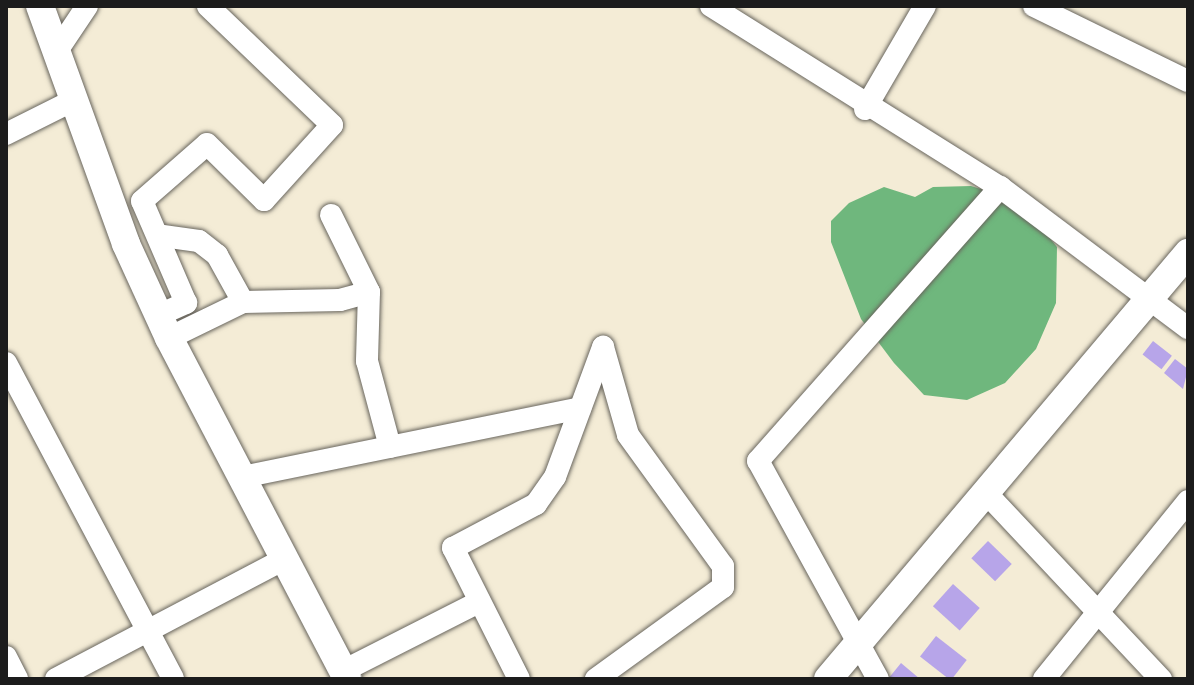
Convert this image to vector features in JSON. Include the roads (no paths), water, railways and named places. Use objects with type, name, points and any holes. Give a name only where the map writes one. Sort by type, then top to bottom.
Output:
[{"type":"street","points":[[40,6],[164,326],[345,675],[479,602]]},
{"type":"street","points":[[57,51],[87,6]]},
{"type":"street","points":[[164,326],[186,303],[163,236],[142,201],[207,144],[264,200],[332,125],[208,6]]},
{"type":"street","points":[[711,6],[865,109],[1000,187],[1188,328]]},
{"type":"street","points":[[865,109],[925,6]]},
{"type":"street","points":[[1034,6],[1188,81]]},
{"type":"street","points":[[6,134],[74,100]]},
{"type":"street","points":[[878,679],[862,644],[758,461],[1000,187]]},
{"type":"street","points":[[331,215],[369,292],[367,361],[390,447]]},
{"type":"street","points":[[163,236],[199,241],[217,255],[243,302]]},
{"type":"street","points":[[828,679],[862,644],[988,495],[1188,253]]},
{"type":"street","points":[[164,326],[243,302],[340,300],[369,292]]},
{"type":"street","points":[[519,679],[453,548],[536,504],[555,477],[603,347],[628,435],[723,566],[723,587],[596,679]]},
{"type":"street","points":[[6,363],[173,679]]},
{"type":"street","points":[[242,477],[580,408]]},
{"type":"street","points":[[988,495],[1099,608],[1161,679]]},
{"type":"street","points":[[1044,679],[1188,501]]},
{"type":"street","points":[[56,679],[285,559]]},
{"type":"street","points":[[6,657],[17,679]]}]
